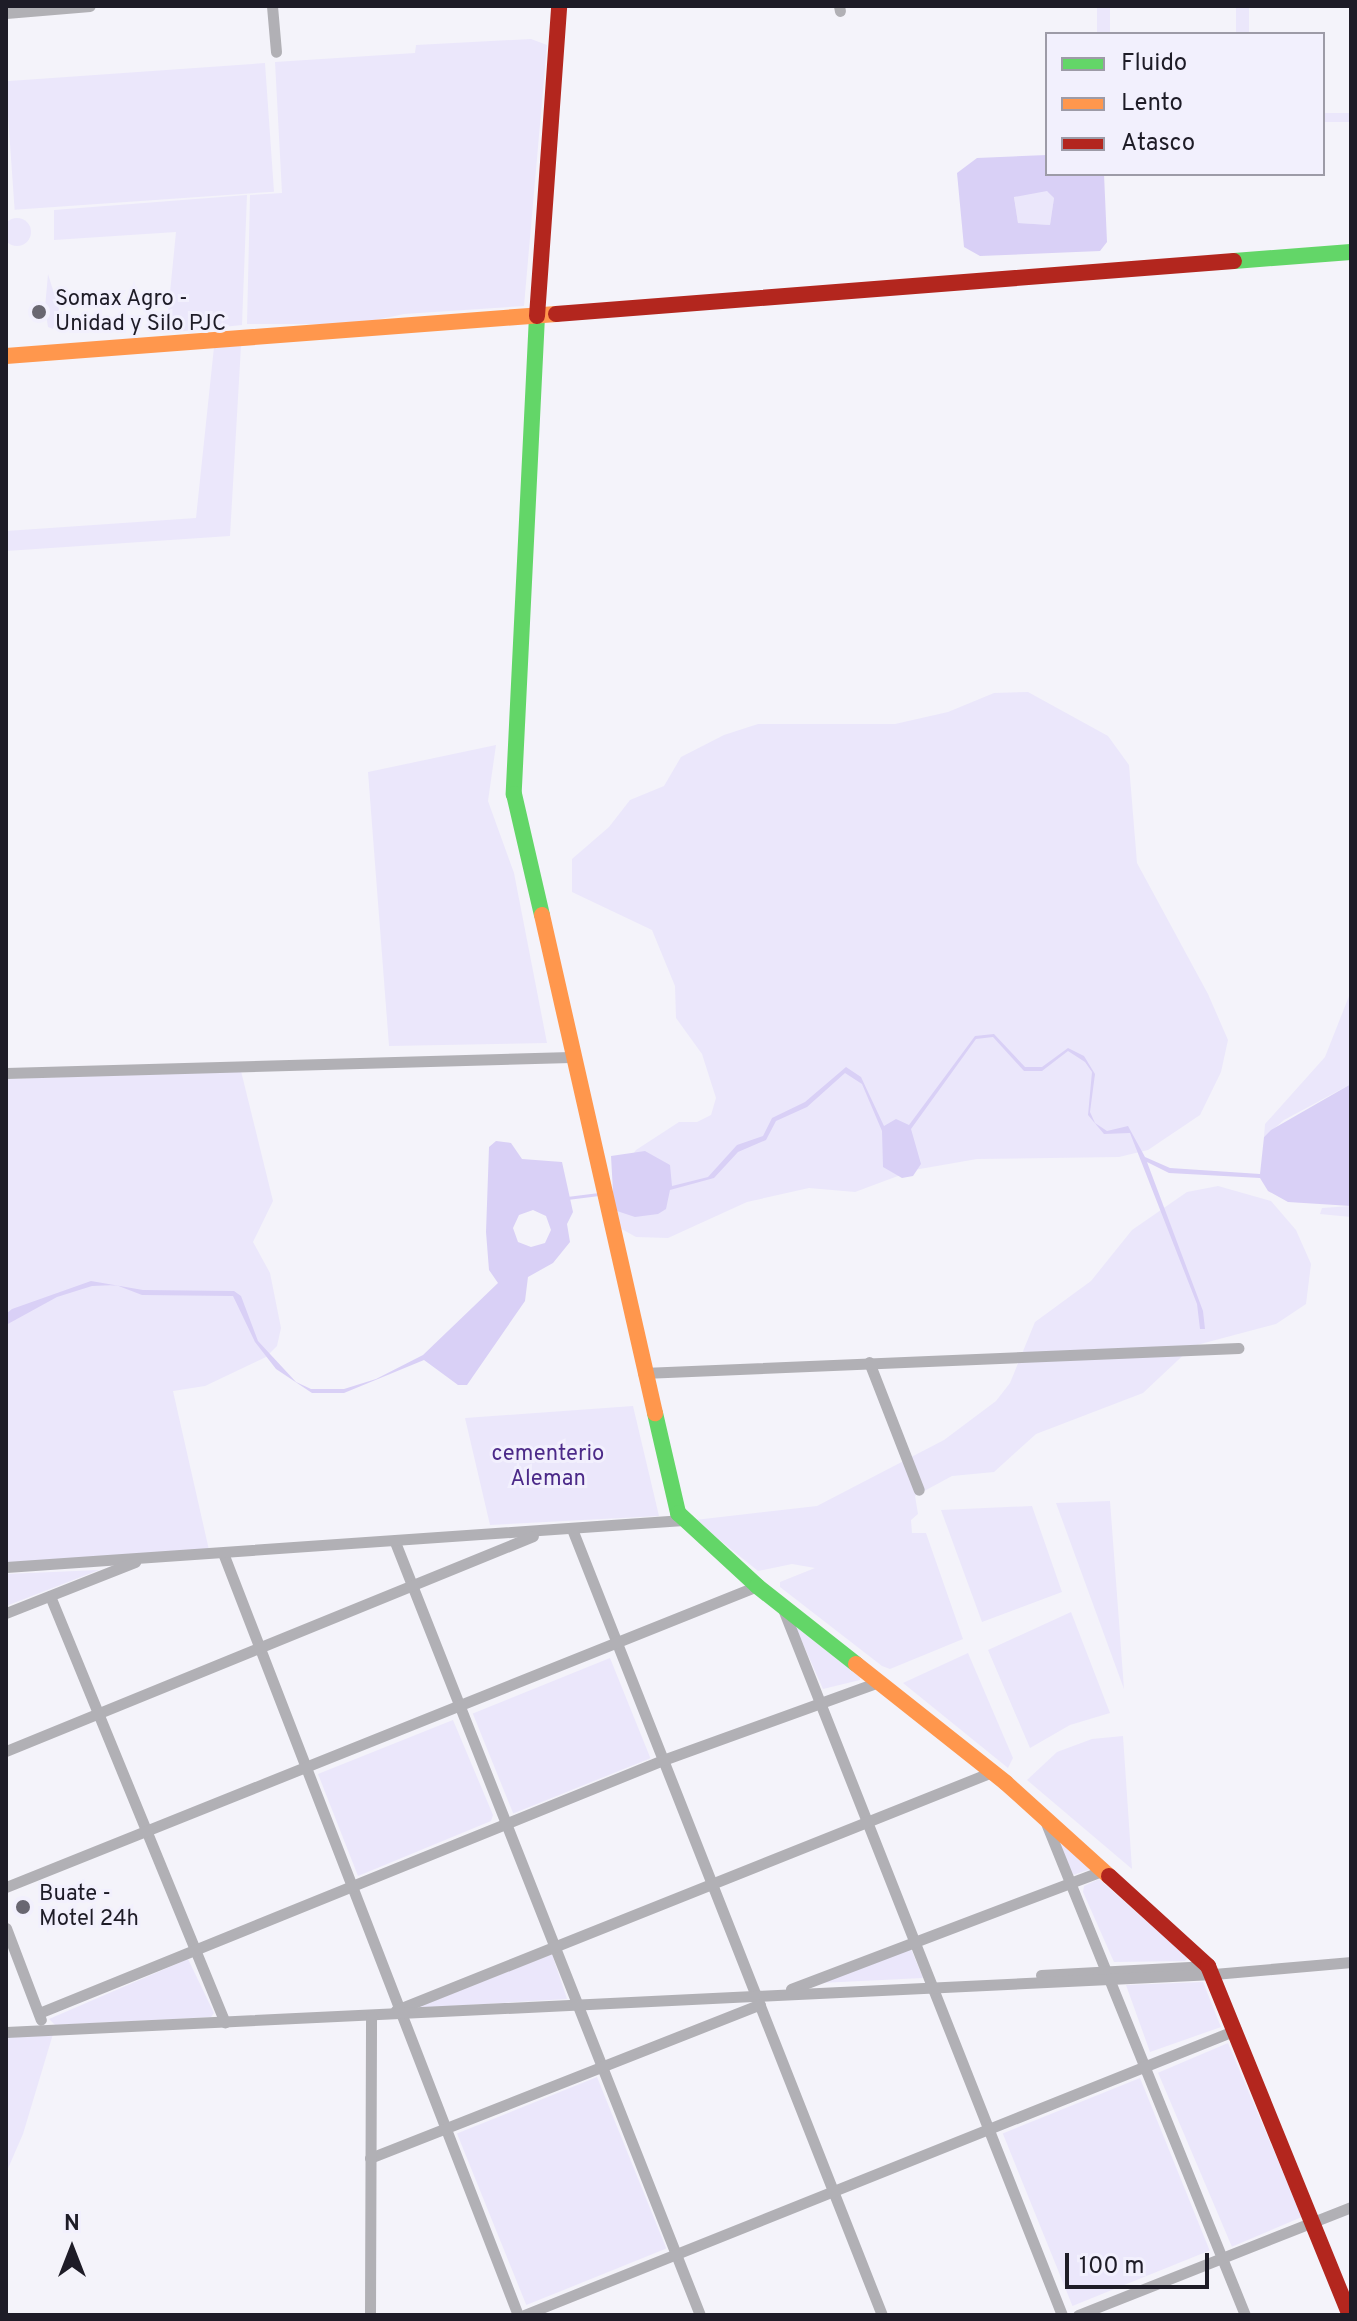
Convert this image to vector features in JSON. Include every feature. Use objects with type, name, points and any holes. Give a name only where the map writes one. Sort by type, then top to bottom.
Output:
[{"type":"street","points":[[6,13],[90,6]]},
{"type":"street","points":[[272,6],[276,52]]},
{"type":"street","points":[[559,6],[537,316],[514,794],[643,1373],[683,1520],[757,1586],[992,1772],[1104,1870],[1211,1970],[1350,2315]]},
{"type":"street","points":[[6,356],[1351,252]]},
{"type":"street","points":[[6,1073],[571,1057]]},
{"type":"street","points":[[643,1373],[1238,1348]]},
{"type":"street","points":[[869,1362],[919,1490]]},
{"type":"street","points":[[6,1567],[683,1520]]},
{"type":"street","points":[[572,1529],[882,2315]]},
{"type":"street","points":[[6,1751],[260,1651],[544,1531]]},
{"type":"street","points":[[395,1542],[700,2315]]},
{"type":"street","points":[[223,1553],[349,1887],[518,2315]]},
{"type":"street","points":[[6,1613],[144,1558]]},
{"type":"street","points":[[6,1887],[460,1708],[757,1586]]},
{"type":"street","points":[[50,1596],[225,2022]]},
{"type":"street","points":[[781,1605],[1062,2315]]},
{"type":"street","points":[[39,2013],[663,1760],[879,1682]]},
{"type":"street","points":[[399,2012],[992,1772]]},
{"type":"street","points":[[1043,1816],[1111,1975],[1245,2315]]},
{"type":"street","points":[[370,2158],[602,2066],[758,1997],[791,1989],[1104,1870]]},
{"type":"street","points":[[6,1928],[46,2031]]},
{"type":"street","points":[[6,2032],[758,1997],[1350,1964]]},
{"type":"street","points":[[791,1989],[933,1985]]},
{"type":"street","points":[[370,2315],[371,2015]]},
{"type":"street","points":[[524,2315],[1236,2030]]},
{"type":"street","points":[[1078,2315],[1351,2207]]},
{"type":"green space","points":[[1097,6],[1110,6],[1110,32],[1097,32]]},
{"type":"green space","points":[[1236,6],[1249,6],[1249,32],[1236,32]]},
{"type":"green space","points":[[531,39],[547,45],[524,306],[404,314],[357,324],[247,324],[250,195],[282,193],[275,62],[415,53],[416,45]]},
{"type":"green space","points":[[265,63],[274,192],[15,210],[6,81]]},
{"type":"green space","points":[[1325,113],[1351,113],[1351,122],[1325,122]]},
{"type":"green space","points":[[1047,190],[1054,198],[1050,225],[1018,223],[1014,196]]},
{"type":"green space","points":[[247,195],[242,325],[166,333],[176,232],[54,240],[54,210]]},
{"type":"green space","points":[[17,218],[27,222],[31,232],[27,242],[17,246],[7,242],[3,232],[7,222]]},
{"type":"green space","points":[[48,274],[59,309],[53,329],[48,327],[45,308]]},
{"type":"green space","points":[[241,346],[230,536],[6,551],[6,531],[196,518],[214,347]]},
{"type":"green space","points":[[1028,692],[1108,736],[1129,765],[1137,863],[1208,994],[1228,1040],[1221,1072],[1200,1115],[1148,1150],[1119,1157],[977,1159],[914,1170],[855,1192],[809,1188],[747,1202],[668,1238],[636,1237],[611,1223],[627,1162],[636,1150],[679,1122],[697,1122],[711,1115],[716,1098],[702,1054],[676,1018],[675,986],[652,930],[572,892],[572,859],[609,827],[630,800],[664,786],[681,757],[724,735],[758,724],[895,724],[948,712],[994,693]]},
{"type":"green space","points":[[496,745],[488,801],[514,873],[547,1043],[389,1046],[368,772]]},
{"type":"green space","points":[[1351,991],[1351,1084],[1284,1120],[1264,1137],[1265,1124],[1325,1057]]},
{"type":"green space","points":[[241,1071],[273,1201],[253,1242],[270,1273],[281,1328],[277,1346],[266,1357],[205,1386],[173,1391],[209,1550],[6,1564],[6,1079]]},
{"type":"green space","points":[[1218,1186],[1271,1201],[1296,1230],[1311,1264],[1306,1304],[1276,1324],[1193,1346],[1143,1393],[1036,1434],[994,1472],[952,1476],[915,1496],[918,1514],[911,1520],[912,1533],[926,1533],[963,1639],[890,1669],[882,1666],[780,1587],[780,1582],[815,1568],[792,1564],[758,1571],[695,1520],[817,1506],[944,1440],[996,1401],[1010,1383],[1035,1322],[1091,1281],[1132,1230],[1187,1192]]},
{"type":"green space","points":[[1351,1206],[1351,1217],[1320,1214],[1322,1208]]},
{"type":"green space","name":"cementerio Aleman","points":[[633,1406],[659,1516],[490,1525],[465,1418]]},
{"type":"green space","points":[[1110,1501],[1124,1689],[1056,1503]]},
{"type":"green space","points":[[1032,1506],[1062,1592],[982,1622],[941,1510]]},
{"type":"green space","points":[[99,1570],[6,1606],[6,1574]]},
{"type":"green space","points":[[1071,1612],[1110,1713],[1070,1725],[1030,1748],[988,1650]]},
{"type":"green space","points":[[795,1626],[860,1677],[860,1680],[823,1689]]},
{"type":"green space","points":[[968,1653],[1013,1758],[1008,1768],[903,1683]]},
{"type":"green space","points":[[610,1658],[650,1758],[513,1814],[473,1713]]},
{"type":"green space","points":[[453,1720],[493,1815],[491,1821],[358,1876],[318,1774]]},
{"type":"green space","points":[[1123,1736],[1132,1869],[1027,1780],[1057,1752],[1092,1739]]},
{"type":"green space","points":[[1057,1837],[1091,1869],[1073,1875]]},
{"type":"green space","points":[[1099,1879],[1188,1958],[1185,1961],[1114,1962],[1083,1892],[1084,1886]]},
{"type":"green space","points":[[911,1949],[923,1978],[820,1983]]},
{"type":"green space","points":[[552,1954],[567,1999],[416,2008]]},
{"type":"green space","points":[[188,1959],[214,2013],[211,2017],[55,2025],[49,2019]]},
{"type":"green space","points":[[1203,1982],[1221,2027],[1150,2052],[1126,1985]]},
{"type":"green space","points":[[53,2034],[23,2134],[6,2173],[6,2035]]},
{"type":"green space","points":[[1228,2043],[1302,2217],[1232,2247],[1158,2073]]},
{"type":"green space","points":[[597,2077],[666,2249],[526,2305],[457,2134]]},
{"type":"green space","points":[[1140,2078],[1210,2250],[1072,2306],[1003,2133]]},
{"type":"shaded area","points":[[1045,155],[1045,176],[1104,176],[1107,242],[1100,251],[980,256],[964,247],[957,173],[977,158]],"holes":[[[1047,191],[1054,198],[1050,225],[1018,223],[1014,197]]]},
{"type":"shaded area","points":[[994,1034],[1025,1067],[1042,1067],[1068,1048],[1084,1056],[1095,1074],[1090,1112],[1095,1123],[1107,1131],[1128,1126],[1145,1157],[1170,1168],[1260,1174],[1264,1137],[1271,1130],[1351,1084],[1351,1206],[1288,1202],[1268,1191],[1260,1178],[1169,1173],[1147,1162],[1203,1311],[1205,1329],[1200,1329],[1197,1304],[1130,1133],[1104,1134],[1088,1115],[1092,1072],[1085,1062],[1068,1051],[1042,1071],[1024,1071],[993,1037],[976,1039],[911,1129],[921,1164],[913,1176],[902,1178],[883,1167],[882,1131],[862,1084],[845,1073],[807,1107],[776,1121],[766,1140],[738,1152],[714,1178],[670,1190],[666,1209],[658,1214],[635,1217],[614,1210],[611,1156],[645,1151],[670,1165],[672,1186],[708,1177],[737,1145],[763,1136],[772,1118],[805,1102],[846,1067],[861,1077],[884,1126],[896,1119],[909,1125],[975,1036]]},
{"type":"shaded area","points":[[496,1141],[511,1143],[522,1159],[562,1162],[573,1212],[567,1224],[570,1242],[553,1263],[528,1277],[525,1301],[467,1385],[458,1385],[424,1360],[344,1393],[312,1393],[276,1369],[255,1342],[233,1296],[142,1295],[118,1286],[143,1290],[234,1291],[241,1296],[258,1341],[296,1382],[311,1389],[344,1389],[376,1379],[423,1355],[498,1283],[489,1270],[486,1232],[489,1147]],"holes":[[[533,1210],[546,1216],[551,1230],[545,1243],[531,1247],[518,1242],[513,1228],[519,1215]]]},
{"type":"shaded area","points":[[91,1281],[114,1285],[92,1286],[57,1297],[6,1325],[6,1314],[12,1309]]},
{"type":"waterway","points":[[567,1198],[599,1194]]},
{"type":"traffic: fast","points":[[1234,261],[1351,252]]},
{"type":"traffic: fast","points":[[537,316],[514,794],[542,915]]},
{"type":"traffic: fast","points":[[655,1413],[678,1513],[757,1586],[856,1664]]},
{"type":"traffic: slow","points":[[6,356],[556,314]]},
{"type":"traffic: slow","points":[[542,915],[655,1413]]},
{"type":"traffic: slow","points":[[856,1664],[1006,1783],[1109,1876]]},
{"type":"traffic: jam","points":[[537,316],[559,6]]},
{"type":"traffic: jam","points":[[556,314],[1234,261]]},
{"type":"traffic: jam","points":[[1109,1876],[1208,1966],[1350,2315]]},
{"type":"place","name":"Somax Agro - Unidad y Silo PJC","points":[[39,312]]},
{"type":"place","name":"Buate - Motel 24h","points":[[23,1907]]}]
